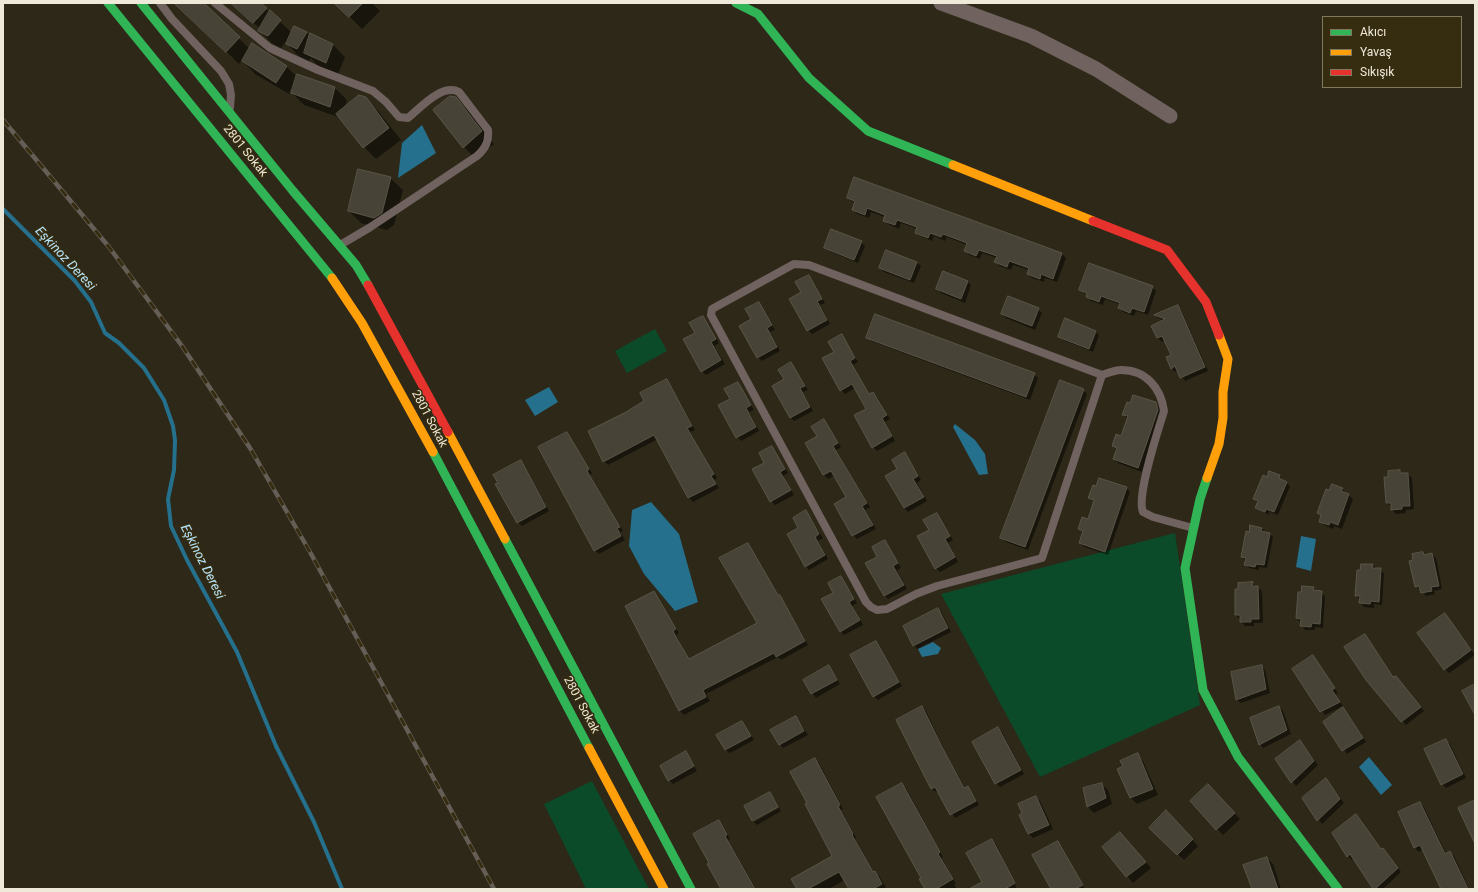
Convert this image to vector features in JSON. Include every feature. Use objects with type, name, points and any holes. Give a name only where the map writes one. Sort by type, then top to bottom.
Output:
[{"type":"main road","name":"2801 Sokak","points":[[108,3],[329,274],[362,323],[390,372],[664,889]]},
{"type":"main road","name":"2801 Sokak","points":[[141,3],[356,265],[403,345],[691,889]]},
{"type":"main road","points":[[736,3],[758,14],[809,78],[868,131],[1167,250],[1206,302],[1228,359],[1223,392],[1223,418],[1219,444],[1200,499],[1185,568],[1203,690],[1238,757],[1338,889]]},
{"type":"street","points":[[941,3],[1031,36],[1096,69],[1170,116]]},
{"type":"lane","points":[[160,3],[172,19],[221,71],[230,84],[230,112]]},
{"type":"lane","points":[[215,3],[270,48],[318,70],[373,90],[399,117],[408,118],[443,91],[454,89],[459,92],[488,130],[489,137],[485,149],[478,156],[339,246]]},
{"type":"lane","points":[[1102,375],[1042,558],[937,586],[916,594],[887,609],[877,610],[866,602],[711,315],[712,308],[794,264],[809,265],[1102,375],[1120,370],[1142,374],[1152,381],[1163,401],[1164,411],[1142,492],[1141,507],[1143,512],[1153,517],[1194,528]]},
{"type":"green space","points":[[655,329],[667,351],[627,373],[615,351]]},
{"type":"green space","points":[[1175,533],[1200,705],[1040,777],[941,594]]},
{"type":"green space","points":[[592,781],[649,889],[586,889],[544,804]]},
{"type":"water","points":[[422,125],[436,153],[398,178],[402,143]]},
{"type":"water","points":[[549,387],[558,402],[535,416],[525,400]]},
{"type":"water","points":[[955,424],[975,440],[985,454],[988,474],[979,475],[953,427]]},
{"type":"water","points":[[651,502],[679,534],[698,602],[675,611],[644,574],[629,546],[632,510]]},
{"type":"water","points":[[1301,536],[1316,539],[1311,571],[1296,567]]},
{"type":"water","points":[[933,642],[941,648],[938,654],[922,657],[918,649]]},
{"type":"water","points":[[1369,757],[1392,785],[1381,795],[1359,767]]},
{"type":"building","points":[[174,3],[204,3],[240,37],[226,52]]},
{"type":"building","points":[[231,3],[261,3],[267,8],[253,23]]},
{"type":"building","points":[[334,3],[363,3],[349,17]]},
{"type":"building","points":[[270,10],[281,20],[268,36],[258,31]]},
{"type":"building","points":[[294,26],[307,32],[297,49],[286,44]]},
{"type":"building","points":[[310,33],[333,44],[326,63],[304,53]]},
{"type":"building","points":[[252,43],[287,66],[276,83],[242,61]]},
{"type":"building","points":[[297,74],[335,87],[330,107],[291,93]]},
{"type":"building","points":[[359,95],[366,97],[389,128],[363,148],[336,114]]},
{"type":"building","points":[[450,96],[456,97],[482,131],[463,148],[433,110]]},
{"type":"building","points":[[358,169],[391,177],[382,213],[374,218],[348,211]]},
{"type":"building","points":[[854,177],[1062,253],[1053,279],[1041,274],[1040,279],[1027,274],[1029,268],[1009,261],[1007,267],[994,262],[997,256],[979,250],[976,256],[964,251],[967,243],[943,234],[941,237],[930,233],[928,238],[915,233],[917,227],[897,220],[895,225],[883,221],[885,215],[867,208],[865,215],[852,210],[855,201],[847,198]]},
{"type":"building","points":[[831,229],[862,241],[854,260],[824,248]]},
{"type":"building","points":[[886,250],[917,262],[910,280],[879,268]]},
{"type":"building","points":[[1089,263],[1153,286],[1144,312],[1132,308],[1130,313],[1118,308],[1120,303],[1101,296],[1099,302],[1086,297],[1087,293],[1079,290]]},
{"type":"building","points":[[943,271],[968,281],[961,299],[936,289]]},
{"type":"building","points":[[809,275],[822,299],[817,301],[827,320],[807,331],[789,299],[801,292],[795,282]]},
{"type":"building","points":[[1008,296],[1039,308],[1032,326],[1001,314]]},
{"type":"building","points":[[759,302],[772,325],[767,328],[777,347],[757,358],[739,326],[751,319],[745,309]]},
{"type":"building","points":[[1178,305],[1205,367],[1180,378],[1175,366],[1171,369],[1166,357],[1171,355],[1162,336],[1157,338],[1151,326],[1165,319],[1154,315]]},
{"type":"building","points":[[875,314],[1035,373],[1026,397],[866,338]]},
{"type":"building","points":[[703,316],[716,339],[711,342],[721,360],[701,372],[683,339],[695,333],[689,323]]},
{"type":"building","points":[[1065,318],[1096,331],[1089,349],[1058,337]]},
{"type":"building","points":[[842,334],[855,358],[850,361],[869,394],[873,392],[887,415],[882,418],[892,436],[872,448],[854,415],[866,409],[852,384],[840,391],[822,358],[834,352],[828,342]]},
{"type":"building","points":[[791,362],[805,386],[800,388],[810,407],[790,418],[772,386],[784,379],[778,370]]},
{"type":"building","points":[[667,379],[692,426],[687,428],[714,474],[711,476],[716,484],[688,498],[654,435],[603,462],[588,431],[644,401],[640,393]]},
{"type":"building","points":[[1060,380],[1084,389],[1025,547],[1000,538]]},
{"type":"building","points":[[738,382],[751,405],[746,408],[756,427],[736,438],[718,405],[730,399],[724,389]]},
{"type":"building","points":[[1133,395],[1156,402],[1158,410],[1138,468],[1113,459],[1117,448],[1112,446],[1116,434],[1121,436],[1128,416],[1122,415],[1127,402],[1130,403]]},
{"type":"building","points":[[824,419],[838,443],[833,446],[867,503],[862,506],[873,525],[852,536],[834,504],[846,497],[831,471],[823,475],[805,443],[817,436],[811,427]]},
{"type":"building","points":[[567,432],[589,469],[587,471],[620,527],[617,528],[621,536],[594,551],[538,447]]},
{"type":"building","points":[[772,446],[785,469],[780,472],[791,490],[770,502],[752,469],[764,463],[759,453]]},
{"type":"building","points":[[905,452],[918,476],[913,479],[924,497],[904,508],[885,476],[897,469],[892,460]]},
{"type":"building","points":[[521,460],[546,507],[517,523],[495,484],[498,483],[493,475]]},
{"type":"building","points":[[1400,470],[1400,473],[1408,473],[1410,506],[1402,506],[1402,509],[1391,510],[1391,503],[1386,503],[1384,477],[1388,477],[1388,471]]},
{"type":"building","points":[[1269,471],[1280,475],[1279,478],[1287,482],[1274,512],[1266,509],[1265,512],[1255,508],[1258,501],[1253,499],[1263,475],[1267,477]]},
{"type":"building","points":[[1099,478],[1127,487],[1105,552],[1079,543],[1083,531],[1078,529],[1082,517],[1088,519],[1094,500],[1088,498],[1093,485],[1096,486]]},
{"type":"building","points":[[1332,484],[1343,488],[1341,491],[1349,494],[1338,525],[1330,522],[1329,525],[1319,522],[1321,515],[1317,513],[1326,489],[1329,490]]},
{"type":"building","points":[[806,510],[819,534],[815,537],[825,555],[805,567],[787,534],[798,528],[793,518]]},
{"type":"building","points":[[937,513],[950,536],[945,539],[955,557],[935,569],[917,536],[929,530],[923,520]]},
{"type":"building","points":[[1250,525],[1262,528],[1261,531],[1270,533],[1264,565],[1256,564],[1255,567],[1244,565],[1246,558],[1241,557],[1246,531],[1249,532]]},
{"type":"building","points":[[885,540],[898,563],[893,566],[904,585],[884,596],[865,563],[877,557],[872,547]]},
{"type":"building","points":[[748,543],[778,595],[780,595],[805,641],[776,657],[774,653],[703,690],[706,697],[679,711],[625,606],[654,591],[676,629],[673,631],[689,659],[757,623],[719,558]]},
{"type":"building","points":[[1423,552],[1424,555],[1432,553],[1439,586],[1431,587],[1432,591],[1421,593],[1419,586],[1415,587],[1409,561],[1413,560],[1412,554]]},
{"type":"building","points":[[1361,564],[1373,564],[1372,568],[1381,568],[1379,602],[1371,601],[1370,604],[1359,603],[1360,596],[1355,596],[1357,570],[1360,570]]},
{"type":"building","points":[[841,576],[854,599],[849,602],[860,620],[840,632],[821,599],[833,593],[828,583]]},
{"type":"building","points":[[1253,582],[1252,586],[1258,586],[1259,619],[1251,619],[1251,622],[1240,622],[1240,615],[1235,615],[1235,589],[1238,589],[1238,583]]},
{"type":"building","points":[[1302,586],[1314,587],[1313,590],[1322,591],[1320,624],[1312,623],[1311,627],[1300,626],[1301,619],[1296,618],[1298,592],[1301,592]]},
{"type":"building","points":[[938,608],[948,628],[913,646],[903,626]]},
{"type":"building","points":[[1445,613],[1471,650],[1444,670],[1417,633]]},
{"type":"building","points":[[1365,634],[1393,677],[1396,676],[1421,707],[1401,722],[1366,680],[1344,647]]},
{"type":"building","points":[[876,641],[899,682],[873,697],[850,655]]},
{"type":"building","points":[[1313,655],[1335,688],[1332,690],[1340,702],[1320,712],[1292,669]]},
{"type":"building","points":[[829,665],[837,680],[811,694],[803,680]]},
{"type":"building","points":[[1262,665],[1266,689],[1236,700],[1231,672]]},
{"type":"building","points":[[1475,684],[1475,715],[1462,691]]},
{"type":"building","points":[[922,706],[964,788],[968,786],[976,801],[950,815],[935,787],[931,789],[896,720]]},
{"type":"building","points":[[1279,706],[1287,730],[1259,745],[1250,718]]},
{"type":"building","points":[[1343,707],[1363,738],[1342,751],[1323,722]]},
{"type":"building","points":[[796,716],[804,731],[779,745],[770,730]]},
{"type":"building","points":[[742,721],[751,736],[725,750],[716,735]]},
{"type":"building","points":[[998,727],[1021,770],[995,784],[972,742]]},
{"type":"building","points":[[1446,739],[1463,774],[1441,785],[1424,749]]},
{"type":"building","points":[[1300,740],[1314,761],[1291,783],[1275,759]]},
{"type":"building","points":[[686,751],[694,766],[668,781],[660,766]]},
{"type":"building","points":[[1138,753],[1153,789],[1130,798],[1117,769],[1123,766],[1120,761]]},
{"type":"building","points":[[815,758],[840,805],[838,806],[853,834],[852,835],[873,872],[875,871],[882,884],[873,889],[849,889],[839,872],[808,889],[797,889],[791,879],[832,856],[805,804],[807,803],[790,772]]},
{"type":"building","points":[[1326,778],[1340,799],[1317,821],[1302,798]]},
{"type":"building","points":[[902,783],[940,852],[938,854],[953,879],[936,889],[925,889],[919,879],[921,878],[876,797]]},
{"type":"building","points":[[1102,783],[1106,798],[1087,807],[1083,788]]},
{"type":"building","points":[[1208,784],[1235,813],[1216,830],[1190,801]]},
{"type":"building","points":[[770,792],[778,807],[752,821],[744,806]]},
{"type":"building","points":[[1036,796],[1049,825],[1028,834],[1019,815],[1022,813],[1018,804]]},
{"type":"building","points":[[1475,800],[1475,844],[1458,808]]},
{"type":"building","points":[[1420,802],[1445,854],[1450,851],[1468,889],[1441,889],[1420,845],[1414,848],[1398,812]]},
{"type":"building","points":[[1166,810],[1193,839],[1177,855],[1149,828]]},
{"type":"building","points":[[1356,814],[1381,849],[1383,848],[1398,868],[1375,889],[1373,889],[1350,854],[1347,857],[1332,833]]},
{"type":"building","points":[[719,820],[727,835],[725,836],[755,889],[721,889],[707,864],[709,863],[693,834]]},
{"type":"building","points":[[1120,832],[1146,862],[1126,877],[1102,847]]},
{"type":"building","points":[[992,839],[1015,883],[1005,889],[969,889],[982,882],[966,853]]},
{"type":"building","points":[[1058,841],[1083,885],[1075,889],[1051,889],[1032,855]]},
{"type":"building","points":[[1267,857],[1278,889],[1252,889],[1243,865]]},
{"type":"waterway","name":"Eşkinoz Deresi","points":[[3,209],[75,281],[91,302],[105,333],[119,343],[144,368],[164,400],[173,426],[175,440],[174,470],[168,499],[171,526],[187,560],[237,652],[276,746],[314,822],[342,889]]},
{"type":"railway","points":[[3,120],[109,247],[182,346],[250,448],[310,552],[494,889]]},
{"type":"traffic: fast","points":[[108,3],[332,278]]},
{"type":"traffic: fast","points":[[141,3],[293,191],[356,265],[368,285]]},
{"type":"traffic: fast","points":[[736,3],[758,14],[809,78],[868,131],[953,165]]},
{"type":"traffic: fast","points":[[433,452],[589,748]]},
{"type":"traffic: fast","points":[[1207,478],[1200,499],[1185,568],[1203,690],[1238,757],[1338,889]]},
{"type":"traffic: fast","points":[[505,539],[691,889]]},
{"type":"traffic: slow","points":[[953,165],[1093,221]]},
{"type":"traffic: slow","points":[[332,278],[362,323],[433,452]]},
{"type":"traffic: slow","points":[[1207,478],[1219,444],[1223,418],[1223,392],[1228,359],[1219,335]]},
{"type":"traffic: slow","points":[[448,432],[505,539]]},
{"type":"traffic: slow","points":[[589,748],[664,889]]},
{"type":"traffic: jam","points":[[1093,221],[1167,250],[1206,302],[1219,335]]},
{"type":"traffic: jam","points":[[368,285],[448,432]]}]
